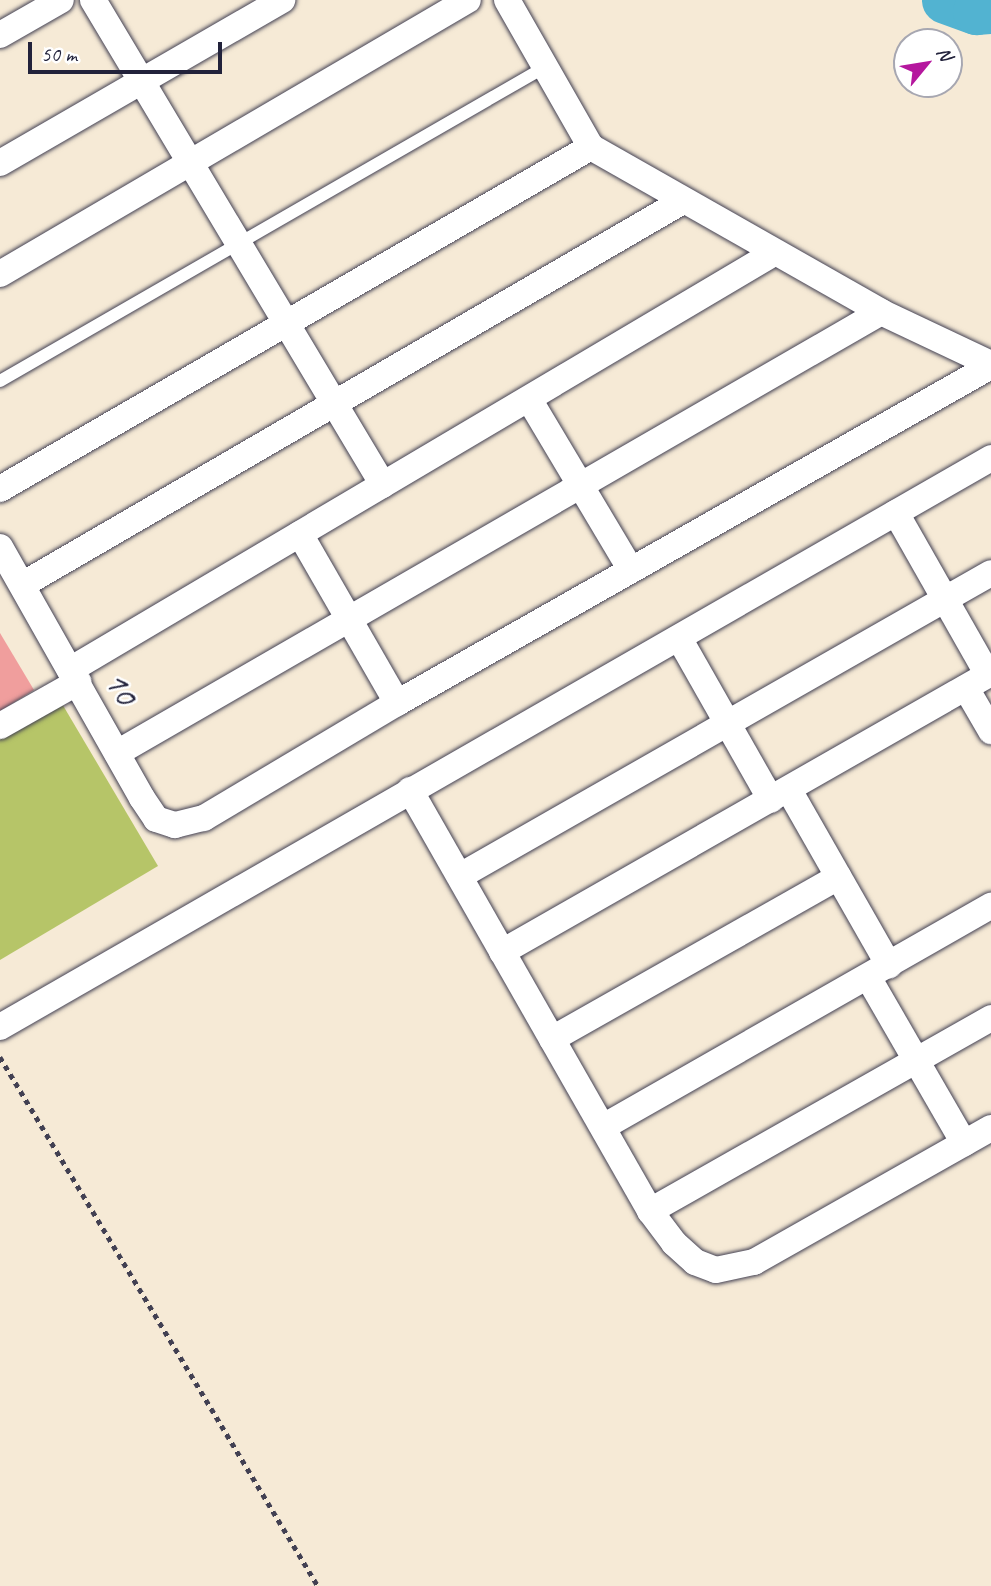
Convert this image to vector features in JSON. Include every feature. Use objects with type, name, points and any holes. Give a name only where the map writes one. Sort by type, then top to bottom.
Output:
[{"type":"street","points":[[93,0],[288,322],[383,485]]},
{"type":"street","points":[[0,163],[282,0]]},
{"type":"street","points":[[0,274],[468,0]]},
{"type":"street","points":[[507,0],[591,147],[681,202],[881,312],[991,365]]},
{"type":"street","points":[[0,35],[51,2]]},
{"type":"street","points":[[0,489],[591,147]]},
{"type":"street","points":[[22,584],[681,202]]},
{"type":"street","points":[[0,726],[74,676],[300,534],[774,253]]},
{"type":"street","points":[[117,753],[881,312]]},
{"type":"street","points":[[300,534],[397,703],[991,365]]},
{"type":"street","points":[[529,398],[631,570]]},
{"type":"street","points":[[0,1027],[991,458]]},
{"type":"street","points":[[896,513],[945,600],[982,679],[991,731]]},
{"type":"street","name":"10","points":[[0,547],[156,819],[175,825],[204,818],[397,703]]},
{"type":"street","points":[[460,876],[991,573]]},
{"type":"street","points":[[679,638],[728,725],[838,877],[916,1061],[964,1143]]},
{"type":"street","points":[[502,952],[982,679]]},
{"type":"street","points":[[410,790],[650,1211],[674,1243],[695,1262],[716,1270],[734,1269],[991,1128]]},
{"type":"street","points":[[552,1039],[838,877]]},
{"type":"street","points":[[603,1127],[991,906]]},
{"type":"street","points":[[650,1211],[991,1018]]},
{"type":"lane","points":[[0,380],[545,67]]},
{"type":"path","points":[[0,1057],[318,1586]]},
{"type":"green space","points":[[61,702],[158,866],[0,960],[0,739]]},
{"type":"building","points":[[0,633],[34,690],[0,711]]},
{"type":"waterway","points":[[945,0],[976,11],[991,10]]}]
